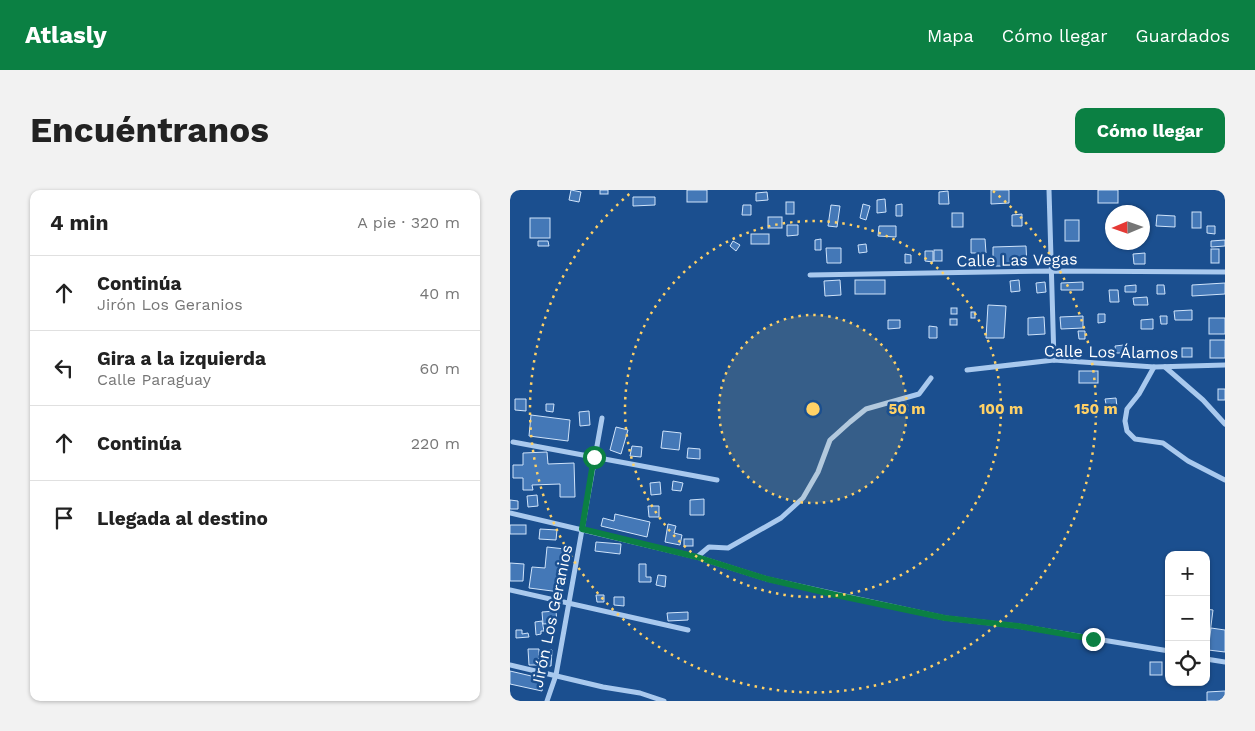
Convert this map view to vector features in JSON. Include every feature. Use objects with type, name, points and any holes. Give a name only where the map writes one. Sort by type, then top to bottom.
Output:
[{"type":"street","points":[[1049,190],[1054,360]]},
{"type":"street","name":"Calle Las Vegas","points":[[810,275],[1051,271],[1225,272]]},
{"type":"street","name":"Calle Los Álamos","points":[[967,370],[1054,360],[1154,367],[1225,365]]},
{"type":"street","points":[[1165,366],[1203,400],[1225,424]]},
{"type":"street","points":[[1154,367],[1139,394],[1127,409],[1125,421],[1127,431],[1135,439],[1163,443],[1188,461],[1225,480]]},
{"type":"street","points":[[697,557],[709,548],[728,548],[782,518],[803,498],[818,472],[830,440],[836,434],[866,409],[920,394],[931,378]]},
{"type":"street","name":"Jirón Los Geranios","points":[[547,701],[556,676],[602,418]]},
{"type":"street","points":[[513,442],[717,480]]},
{"type":"street","points":[[510,513],[697,557],[767,579],[945,618],[1018,626],[1165,650]]},
{"type":"street","points":[[510,590],[688,630]]},
{"type":"street","points":[[1210,659],[1225,662]]},
{"type":"street","points":[[510,665],[603,687],[640,693],[664,701]]},
{"type":"building","points":[[571,190],[581,192],[579,202],[569,200]]},
{"type":"building","points":[[600,190],[608,190],[608,194],[600,194]]},
{"type":"building","points":[[687,190],[707,190],[707,202],[687,202]]},
{"type":"building","points":[[991,190],[1009,190],[1009,203],[991,204]]},
{"type":"building","points":[[1098,190],[1118,190],[1118,203],[1098,203]]},
{"type":"building","points":[[948,191],[949,204],[939,204],[939,192]]},
{"type":"building","points":[[767,192],[768,200],[756,201],[756,193]]},
{"type":"building","points":[[633,197],[655,197],[655,205],[633,206]]},
{"type":"building","points":[[885,199],[886,212],[877,213],[877,200]]},
{"type":"building","points":[[786,202],[794,202],[794,214],[786,214]]},
{"type":"building","points":[[863,204],[870,206],[866,220],[860,218]]},
{"type":"building","points":[[902,204],[902,216],[896,216],[896,205]]},
{"type":"building","points":[[743,205],[751,205],[751,215],[742,215]]},
{"type":"building","points":[[831,205],[840,206],[837,227],[828,226]]},
{"type":"building","points":[[1192,212],[1201,212],[1201,228],[1192,228]]},
{"type":"building","points":[[952,213],[963,213],[963,227],[952,227]]},
{"type":"building","points":[[1022,214],[1022,226],[1012,226],[1012,215]]},
{"type":"building","points":[[1157,215],[1175,216],[1175,227],[1156,226]]},
{"type":"building","points":[[768,217],[782,217],[782,228],[768,228]]},
{"type":"building","points":[[530,218],[550,218],[550,238],[530,238]]},
{"type":"building","points":[[1065,220],[1079,220],[1079,241],[1065,241]]},
{"type":"building","points":[[787,225],[798,225],[798,235],[787,236]]},
{"type":"building","points":[[879,226],[896,226],[896,237],[878,236]]},
{"type":"building","points":[[1207,226],[1215,226],[1215,234],[1207,233]]},
{"type":"building","points":[[751,234],[769,234],[769,244],[751,244]]},
{"type":"building","points":[[821,239],[821,250],[815,250],[815,240]]},
{"type":"building","points":[[971,239],[985,239],[986,253],[971,253]]},
{"type":"building","points":[[1225,240],[1225,246],[1211,247],[1211,241]]},
{"type":"building","points":[[538,241],[548,241],[549,246],[538,246]]},
{"type":"building","points":[[733,241],[740,245],[736,251],[730,246]]},
{"type":"building","points":[[866,244],[867,252],[859,253],[858,245]]},
{"type":"building","points":[[1026,246],[1027,266],[993,266],[993,247]]},
{"type":"building","points":[[826,248],[841,248],[841,263],[827,263]]},
{"type":"building","points":[[1211,249],[1219,249],[1219,263],[1211,263]]},
{"type":"building","points":[[934,250],[942,250],[942,261],[934,261]]},
{"type":"building","points":[[925,251],[933,251],[933,262],[925,261]]},
{"type":"building","points":[[1145,253],[1145,264],[1134,264],[1133,254]]},
{"type":"building","points":[[905,254],[911,255],[911,263],[905,263]]},
{"type":"building","points":[[840,280],[841,295],[825,296],[824,281]]},
{"type":"building","points":[[855,280],[885,280],[885,294],[855,294]]},
{"type":"building","points":[[1019,280],[1020,291],[1011,292],[1010,281]]},
{"type":"building","points":[[1045,282],[1046,292],[1037,293],[1036,283]]},
{"type":"building","points":[[1083,282],[1083,290],[1061,290],[1061,283]]},
{"type":"building","points":[[1225,283],[1225,294],[1192,296],[1192,285]]},
{"type":"building","points":[[1136,285],[1136,292],[1125,292],[1125,286]]},
{"type":"building","points":[[1157,285],[1164,285],[1165,294],[1157,294]]},
{"type":"building","points":[[1109,290],[1118,290],[1119,302],[1110,302]]},
{"type":"building","points":[[1147,297],[1148,305],[1134,305],[1133,298]]},
{"type":"building","points":[[988,305],[1006,306],[1004,338],[986,338]]},
{"type":"building","points":[[951,308],[957,308],[957,314],[951,314]]},
{"type":"building","points":[[1192,310],[1192,320],[1175,320],[1174,311]]},
{"type":"building","points":[[971,312],[975,312],[975,318],[971,318]]},
{"type":"building","points":[[1098,314],[1105,314],[1105,322],[1098,323]]},
{"type":"building","points":[[1083,316],[1083,328],[1061,329],[1060,317]]},
{"type":"building","points":[[1160,316],[1167,316],[1167,324],[1161,324]]},
{"type":"building","points":[[1044,317],[1045,334],[1028,335],[1028,318]]},
{"type":"building","points":[[1209,318],[1225,318],[1225,334],[1209,334]]},
{"type":"building","points":[[950,319],[957,319],[957,325],[950,325]]},
{"type":"building","points":[[1153,319],[1153,329],[1141,329],[1141,320]]},
{"type":"building","points":[[888,320],[900,320],[900,328],[888,329]]},
{"type":"building","points":[[929,326],[937,327],[937,338],[929,338]]},
{"type":"building","points":[[1078,331],[1085,331],[1085,339],[1079,339]]},
{"type":"building","points":[[1210,340],[1225,340],[1225,358],[1210,358]]},
{"type":"building","points":[[1124,345],[1124,353],[1116,353],[1115,346]]},
{"type":"building","points":[[1182,348],[1192,348],[1192,357],[1182,357]]},
{"type":"building","points":[[1079,371],[1098,371],[1098,383],[1079,383]]},
{"type":"building","points":[[1218,389],[1225,389],[1225,400],[1218,400]]},
{"type":"building","points":[[1116,398],[1117,407],[1107,409],[1105,399]]},
{"type":"building","points":[[515,399],[526,399],[526,411],[515,410]]},
{"type":"building","points":[[546,404],[554,404],[553,412],[546,411]]},
{"type":"building","points":[[589,411],[590,425],[580,426],[579,412]]},
{"type":"building","points":[[531,415],[570,420],[568,441],[529,436]]},
{"type":"building","points":[[616,427],[628,430],[621,454],[610,450]]},
{"type":"building","points":[[663,431],[681,433],[679,450],[661,448]]},
{"type":"building","points":[[632,446],[642,447],[641,457],[630,456]]},
{"type":"building","points":[[688,448],[700,449],[700,459],[687,458]]},
{"type":"building","points":[[547,452],[548,464],[574,463],[575,497],[560,497],[560,484],[532,485],[533,490],[523,490],[523,478],[513,478],[513,465],[523,465],[523,453]]},
{"type":"building","points":[[673,481],[683,483],[681,491],[672,490]]},
{"type":"building","points":[[660,482],[661,494],[651,495],[650,483]]},
{"type":"building","points":[[537,495],[538,506],[528,507],[527,496]]},
{"type":"building","points":[[704,499],[704,515],[690,515],[690,500]]},
{"type":"building","points":[[510,500],[518,501],[518,509],[510,509]]},
{"type":"building","points":[[648,506],[659,506],[659,517],[649,517]]},
{"type":"building","points":[[615,514],[650,522],[647,537],[601,526],[603,518],[614,521]]},
{"type":"building","points":[[668,524],[676,526],[674,533],[682,535],[680,545],[665,542]]},
{"type":"building","points":[[510,525],[526,525],[526,534],[510,534]]},
{"type":"building","points":[[540,529],[557,530],[556,540],[539,539]]},
{"type":"building","points":[[684,539],[693,539],[693,546],[684,546]]},
{"type":"building","points":[[596,542],[621,544],[620,554],[595,551]]},
{"type":"building","points":[[547,547],[565,549],[560,592],[529,588],[532,567],[545,568]]},
{"type":"building","points":[[510,563],[524,564],[523,581],[510,581]]},
{"type":"building","points":[[639,564],[646,564],[646,577],[651,577],[651,582],[639,582]]},
{"type":"building","points":[[658,575],[666,576],[665,587],[656,585]]},
{"type":"building","points":[[596,595],[604,595],[604,602],[597,602]]},
{"type":"building","points":[[614,597],[624,597],[624,606],[614,605]]},
{"type":"building","points":[[1210,610],[1213,610],[1210,633]]},
{"type":"building","points":[[556,611],[557,623],[543,624],[542,612]]},
{"type":"building","points":[[688,612],[688,620],[668,621],[667,613]]},
{"type":"building","points":[[542,621],[544,631],[536,635],[535,622]]},
{"type":"building","points":[[1211,628],[1225,630],[1225,652],[1210,650]]},
{"type":"building","points":[[516,630],[522,630],[522,634],[528,633],[529,637],[516,638]]},
{"type":"building","points":[[528,649],[539,649],[539,665],[529,665]]},
{"type":"building","points":[[543,650],[552,650],[551,666],[541,666]]},
{"type":"building","points":[[1150,662],[1162,662],[1162,675],[1150,675]]},
{"type":"building","points":[[510,671],[544,679],[542,691],[510,684]]},
{"type":"building","points":[[1225,691],[1225,701],[1207,701],[1207,692]]},
{"type":"route","points":[[594,457],[582,529],[697,557],[767,579],[836,595],[945,618],[1018,626],[1093,639]]}]
